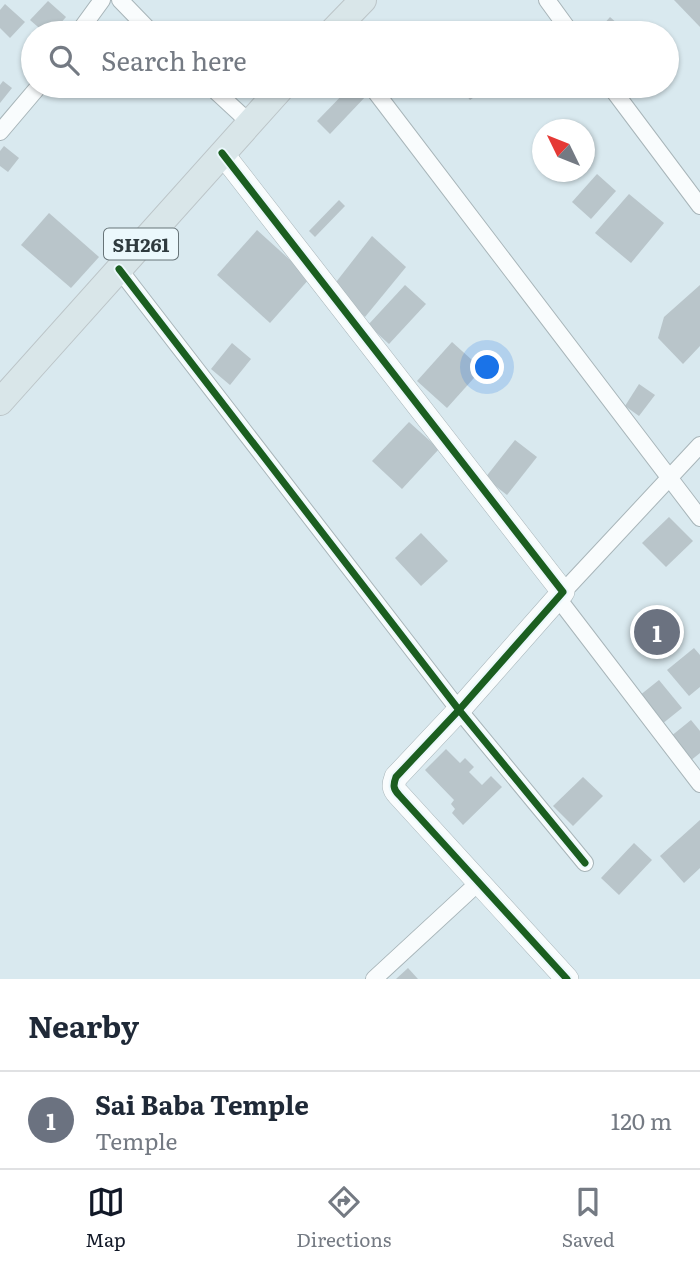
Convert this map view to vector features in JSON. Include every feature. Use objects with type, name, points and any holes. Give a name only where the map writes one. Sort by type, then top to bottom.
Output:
[{"type":"main road","points":[[343,21],[363,0]]},
{"type":"main road","name":"SH261","points":[[0,402],[273,98]]},
{"type":"street","points":[[87,21],[102,0]]},
{"type":"street","points":[[120,0],[140,21]]},
{"type":"street","points":[[547,0],[562,21]]},
{"type":"street","points":[[0,132],[29,98]]},
{"type":"street","points":[[223,98],[250,123]]},
{"type":"street","points":[[380,98],[700,518]]},
{"type":"street","points":[[619,98],[700,206]]},
{"type":"street","points":[[222,153],[560,594],[700,784]]},
{"type":"street","points":[[118,269],[460,710],[585,863]]},
{"type":"street","points":[[568,979],[394,790],[397,777],[460,710],[560,594],[700,445]]},
{"type":"street","points":[[374,979],[478,883]]},
{"type":"building","points":[[674,0],[700,0],[700,27]]},
{"type":"building","points":[[48,1],[66,17],[62,21],[30,20]]},
{"type":"building","points":[[5,4],[24,21],[21,21],[21,26],[10,38],[0,28],[0,10]]},
{"type":"building","points":[[3,81],[12,88],[0,103],[0,85]]},
{"type":"building","points":[[339,98],[364,98],[330,134],[317,121]]},
{"type":"building","points":[[4,146],[19,158],[8,172],[0,166],[0,151]]},
{"type":"building","points":[[597,174],[616,191],[591,219],[572,202],[590,182],[595,182]]},
{"type":"building","points":[[629,194],[664,223],[631,263],[595,233]]},
{"type":"building","points":[[339,200],[345,206],[315,237],[309,231]]},
{"type":"building","points":[[49,213],[99,257],[71,288],[21,245]]},
{"type":"building","points":[[257,230],[310,278],[270,323],[217,275]]},
{"type":"building","points":[[372,236],[406,267],[365,317],[333,286]]},
{"type":"building","points":[[405,285],[426,304],[389,344],[368,325]]},
{"type":"building","points":[[700,285],[700,346],[683,364],[658,338],[664,317]]},
{"type":"building","points":[[452,342],[482,369],[447,408],[417,381]]},
{"type":"building","points":[[232,343],[251,359],[230,385],[211,369]]},
{"type":"building","points":[[639,384],[655,395],[639,416],[625,406]]},
{"type":"building","points":[[409,422],[439,449],[402,489],[372,461]]},
{"type":"building","points":[[515,440],[537,457],[507,495],[485,478]]},
{"type":"building","points":[[669,517],[693,541],[666,567],[642,543]]},
{"type":"building","points":[[421,533],[448,561],[421,586],[395,558]]},
{"type":"building","points":[[694,648],[700,655],[700,687],[689,696],[667,670]]},
{"type":"building","points":[[659,680],[682,708],[662,724],[639,696]]},
{"type":"building","points":[[691,720],[700,731],[700,753],[690,761],[670,737]]},
{"type":"building","points":[[446,749],[460,763],[465,758],[474,767],[469,772],[482,785],[491,776],[502,787],[463,825],[452,813],[455,809],[451,804],[454,800],[425,770]]},
{"type":"building","points":[[583,777],[603,796],[573,826],[553,806]]},
{"type":"building","points":[[700,820],[700,868],[684,883],[660,856]]},
{"type":"building","points":[[634,843],[652,860],[619,895],[601,878]]},
{"type":"building","points":[[408,968],[418,979],[396,979]]},
{"type":"cycle path","points":[[222,153],[563,592],[396,777],[394,785],[397,793],[567,979]]},
{"type":"cycle path","points":[[119,269],[459,710],[585,863]]},
{"type":"place","name":"Sai Baba Temple","points":[[657,632]]}]
